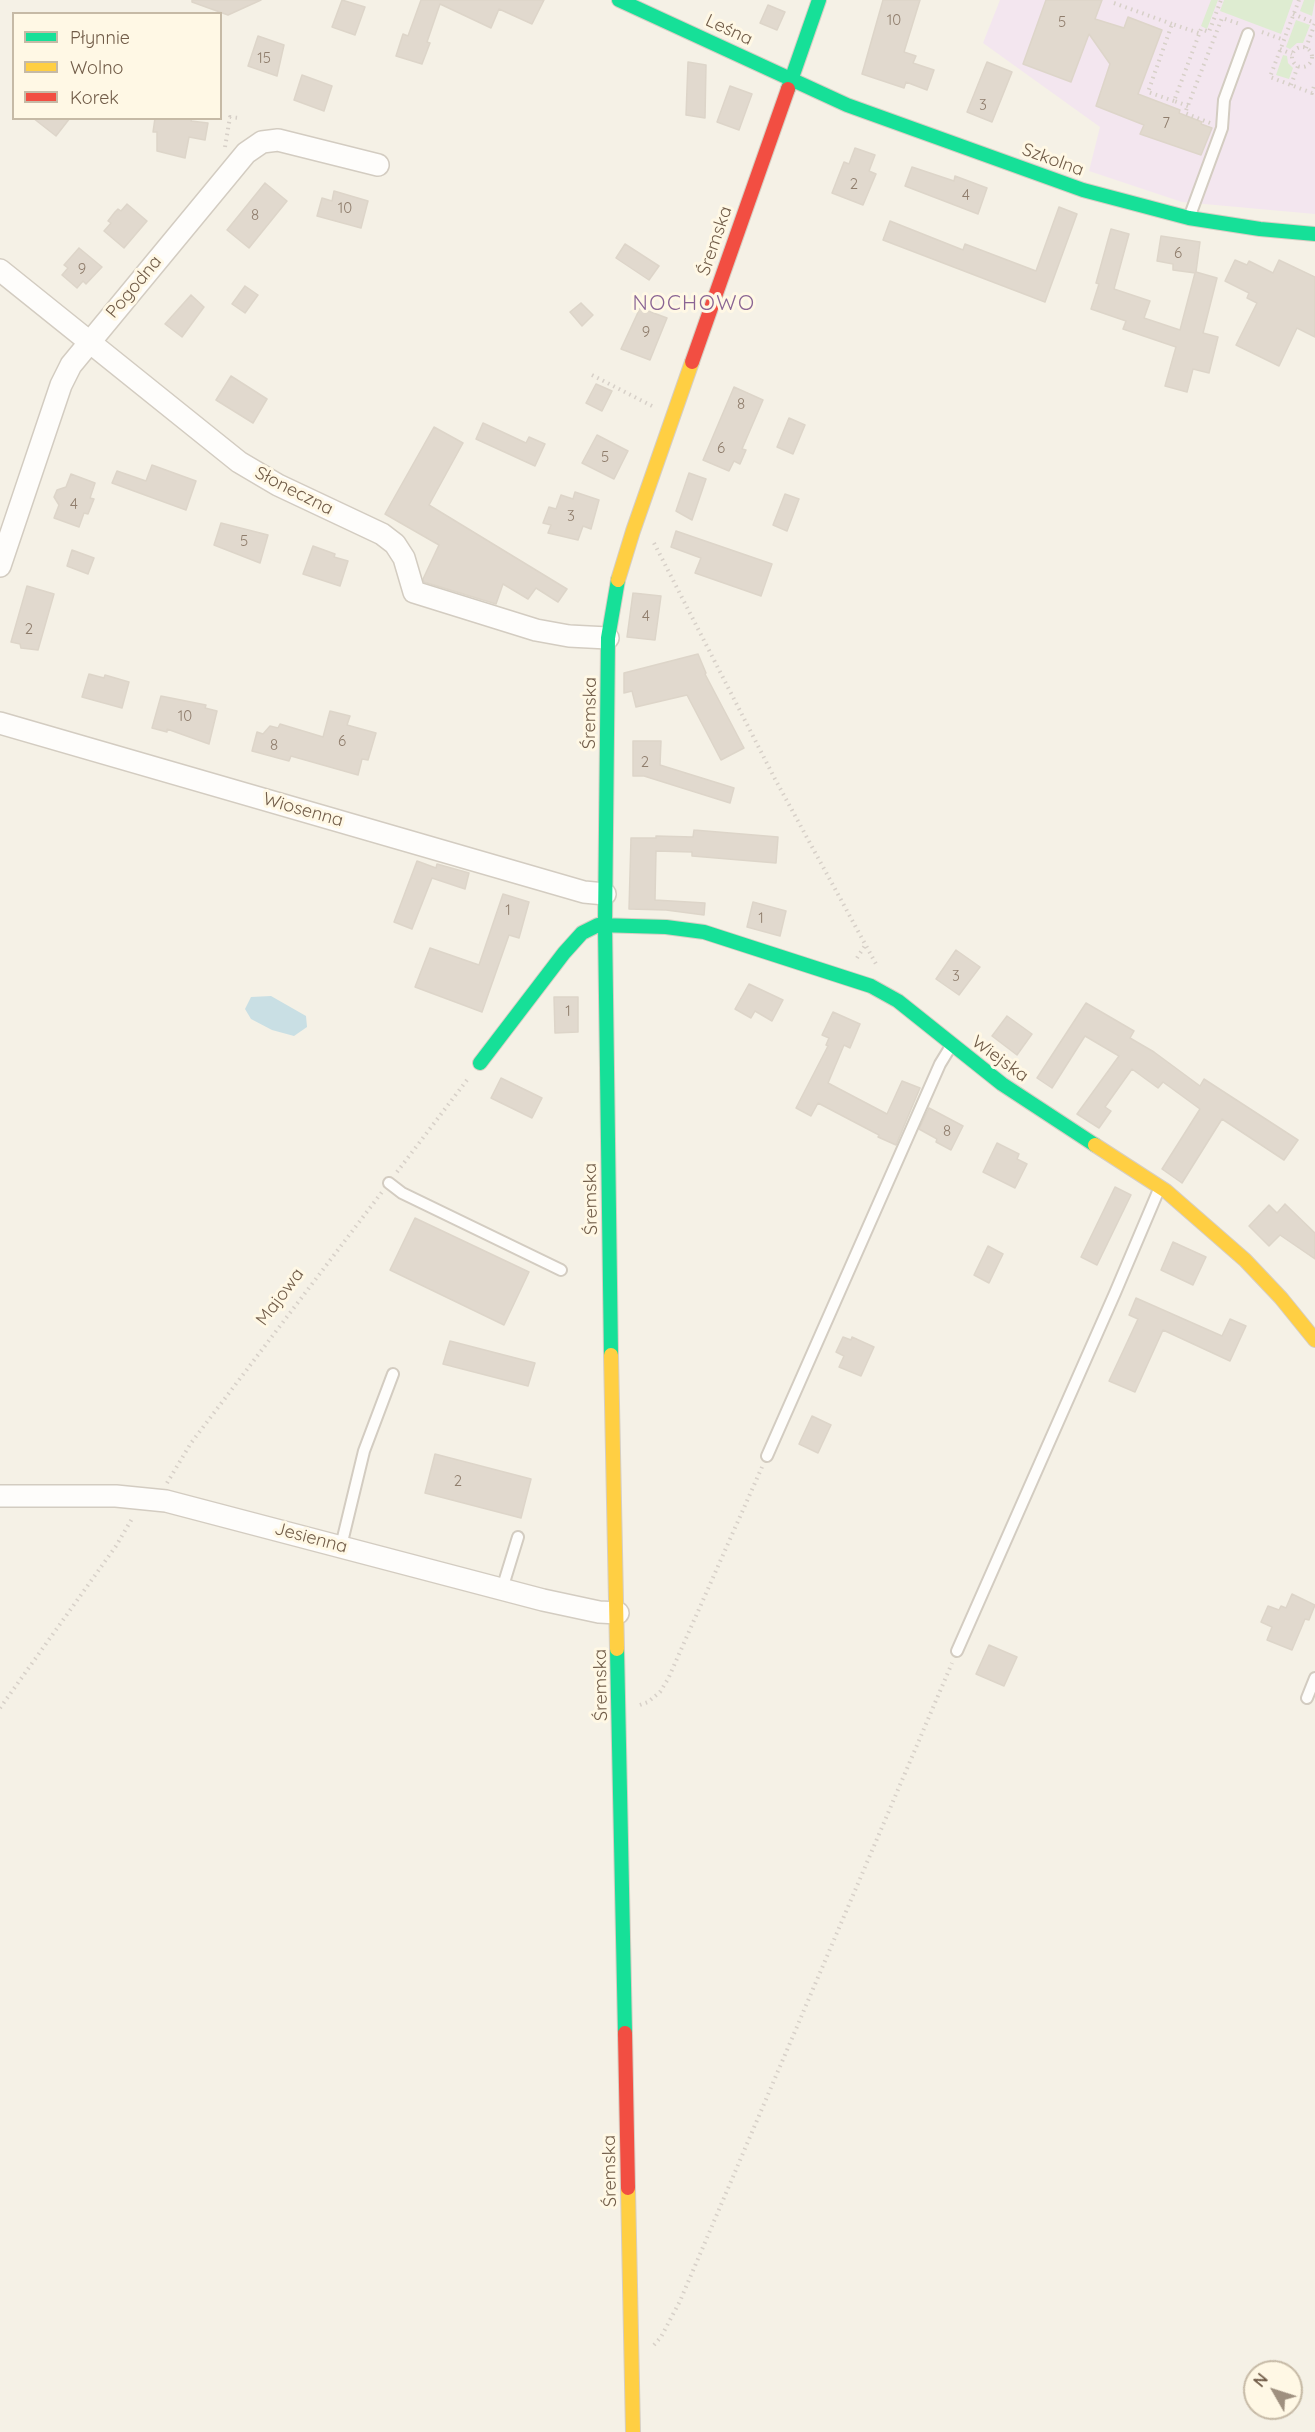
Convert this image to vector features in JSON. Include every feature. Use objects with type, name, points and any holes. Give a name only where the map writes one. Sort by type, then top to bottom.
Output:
[{"type":"main road","name":"Leśna","points":[[619,0],[791,79]]},
{"type":"main road","name":"Śremska","points":[[633,2432],[605,925],[608,638],[618,582],[633,531],[819,0]]},
{"type":"main road","name":"Szkolna","points":[[791,79],[857,109],[1083,190],[1189,218],[1260,229],[1315,234]]},
{"type":"main road","name":"Wiejska","points":[[605,925],[666,927],[704,932],[846,977],[886,994],[909,1009],[952,1046],[1041,1111],[1160,1186],[1245,1260],[1281,1298],[1315,1340]]},
{"type":"main road","points":[[480,1063],[564,953],[588,928],[605,925]]},
{"type":"street","name":"Pogodna","points":[[0,566],[61,385],[71,365],[246,153],[262,142],[270,140],[289,142],[378,165]]},
{"type":"street","name":"Słoneczna","points":[[0,270],[239,462],[278,485],[382,534],[395,544],[404,558],[414,592],[536,630],[569,636],[608,638]]},
{"type":"street","name":"Wiosenna","points":[[0,723],[553,884],[584,892],[605,894]]},
{"type":"street","name":"Jesienna","points":[[0,1496],[150,1498],[185,1505],[582,1609],[618,1613]]},
{"type":"lane","points":[[1189,218],[1222,128],[1224,100],[1248,34]]},
{"type":"lane","points":[[766,1456],[940,1064],[952,1046]]},
{"type":"lane","points":[[389,1183],[402,1193],[561,1270]]},
{"type":"lane","points":[[957,1651],[1116,1293],[1160,1186]]},
{"type":"lane","points":[[341,1546],[364,1451],[393,1374]]},
{"type":"lane","points":[[502,1589],[518,1537]]},
{"type":"lane","points":[[1307,1698],[1315,1678]]},
{"type":"path","points":[[1174,101],[1199,33],[1201,29],[1209,32],[1221,0]]},
{"type":"path","points":[[1299,0],[1282,39],[1270,77],[1312,93],[1315,83]]},
{"type":"path","points":[[1114,3],[1199,33]]},
{"type":"path","points":[[1293,14],[1315,23],[1306,48]]},
{"type":"path","points":[[1222,18],[1185,113],[1222,128]]},
{"type":"path","points":[[1172,24],[1148,92],[1188,106]]},
{"type":"path","points":[[1296,48],[1306,48],[1311,52],[1313,61],[1306,66],[1298,66],[1292,60],[1292,54],[1296,48]]},
{"type":"path","points":[[1280,49],[1292,54]]},
{"type":"path","points":[[1291,85],[1298,66]]},
{"type":"path","points":[[592,375],[674,415]]},
{"type":"path","points":[[633,531],[649,538],[658,550],[775,779],[886,983],[886,994]]},
{"type":"path","name":"Majowa","points":[[0,1708],[116,1546],[137,1508],[163,1490],[191,1443],[480,1063]]},
{"type":"path","points":[[619,1710],[648,1702],[660,1692],[668,1679],[766,1456]]},
{"type":"path","points":[[631,2350],[649,2350],[660,2337],[680,2301],[957,1651]]},
{"type":"shaded area","points":[[1000,0],[1315,0],[1315,214],[1182,202],[1089,171],[1100,127],[983,43]]},
{"type":"shaded area","points":[[271,996],[306,1016],[307,1027],[294,1036],[272,1030],[251,1019],[245,1009],[251,997]]},
{"type":"green space","points":[[1211,0],[1218,0],[1207,29],[1201,26]]},
{"type":"green space","points":[[1224,0],[1293,0],[1281,34],[1220,11]]},
{"type":"green space","points":[[1304,0],[1315,0],[1312,16],[1300,11]]},
{"type":"green space","points":[[1296,20],[1310,25],[1303,43],[1297,43],[1290,49],[1286,47]]},
{"type":"green space","points":[[1283,55],[1287,56],[1288,63],[1293,68],[1289,79],[1276,75]]},
{"type":"building","points":[[192,0],[261,0],[228,15],[192,2]]},
{"type":"building","points":[[342,0],[365,7],[355,35],[332,27]]},
{"type":"building","points":[[421,0],[544,0],[532,24],[499,9],[491,28],[440,4],[422,64],[396,56],[403,34],[408,36]]},
{"type":"building","points":[[883,0],[920,0],[904,52],[916,56],[913,63],[934,70],[927,90],[906,82],[904,88],[862,74]]},
{"type":"building","points":[[1046,0],[1102,0],[1095,19],[1124,28],[1128,17],[1162,30],[1138,94],[1180,110],[1179,113],[1212,128],[1201,155],[1140,134],[1144,125],[1096,106],[1110,64],[1089,34],[1071,82],[1023,64]]},
{"type":"building","points":[[768,5],[785,12],[777,30],[760,23]]},
{"type":"building","points":[[258,36],[284,45],[277,76],[248,66]]},
{"type":"building","points":[[688,62],[706,65],[705,118],[686,115]]},
{"type":"building","points":[[987,62],[1012,72],[992,122],[967,112]]},
{"type":"building","points":[[302,75],[332,86],[324,111],[294,100]]},
{"type":"building","points":[[730,86],[752,94],[739,130],[717,122]]},
{"type":"building","points":[[36,120],[68,120],[56,136]]},
{"type":"building","points":[[155,120],[191,120],[208,123],[205,140],[189,137],[185,158],[157,151],[157,132],[153,132]]},
{"type":"building","points":[[855,148],[875,155],[869,171],[876,174],[863,205],[832,193],[844,162],[849,164]]},
{"type":"building","points":[[912,167],[954,181],[955,176],[987,188],[978,214],[905,186]]},
{"type":"building","points":[[265,183],[287,201],[249,248],[227,230]]},
{"type":"building","points":[[334,191],[368,201],[361,228],[317,216],[322,198],[332,201]]},
{"type":"building","points":[[127,204],[147,221],[124,248],[104,231],[111,223],[108,221],[115,212],[118,209],[121,211]]},
{"type":"building","points":[[1059,207],[1077,214],[1045,302],[883,240],[890,221],[963,250],[965,244],[1036,271]]},
{"type":"building","points":[[1111,229],[1129,234],[1114,289],[1150,301],[1144,318],[1180,330],[1195,273],[1173,270],[1173,264],[1157,261],[1161,236],[1200,242],[1196,272],[1217,278],[1203,333],[1218,337],[1209,373],[1193,369],[1187,392],[1165,386],[1176,347],[1123,329],[1126,321],[1091,309]]},
{"type":"building","points":[[625,244],[659,266],[649,280],[616,258]]},
{"type":"building","points":[[79,248],[102,267],[86,284],[83,281],[77,288],[62,275],[68,268],[64,265]]},
{"type":"building","points":[[1235,260],[1247,265],[1249,261],[1273,273],[1279,260],[1315,277],[1315,337],[1297,328],[1279,366],[1236,345],[1257,303],[1247,298],[1249,293],[1225,281]]},
{"type":"building","points":[[245,286],[258,295],[245,313],[232,304]]},
{"type":"building","points":[[191,295],[204,307],[182,337],[165,324]]},
{"type":"building","points":[[581,303],[593,315],[582,326],[570,312]]},
{"type":"building","points":[[640,308],[667,318],[650,360],[621,349]]},
{"type":"building","points":[[231,376],[267,399],[253,423],[216,400]]},
{"type":"building","points":[[596,384],[612,391],[602,411],[586,403]]},
{"type":"building","points":[[734,387],[763,400],[742,449],[746,450],[740,464],[734,461],[729,471],[703,460]]},
{"type":"building","points":[[789,418],[805,425],[793,454],[777,447]]},
{"type":"building","points":[[483,423],[526,443],[529,437],[545,444],[535,466],[476,439]]},
{"type":"building","points":[[434,427],[463,443],[429,505],[567,589],[558,602],[536,588],[528,599],[503,584],[496,604],[424,582],[423,579],[439,545],[385,514]]},
{"type":"building","points":[[597,435],[628,451],[614,479],[582,463]]},
{"type":"building","points":[[152,465],[196,481],[186,510],[112,483],[117,471],[146,481]]},
{"type":"building","points":[[689,473],[706,479],[692,520],[676,511]]},
{"type":"building","points":[[71,474],[95,483],[90,498],[94,499],[88,514],[84,513],[79,527],[54,518],[59,505],[54,497],[57,490],[66,487]]},
{"type":"building","points":[[575,492],[599,500],[591,529],[583,526],[578,540],[548,533],[551,525],[543,523],[549,507],[556,509],[561,495],[573,499]]},
{"type":"building","points":[[785,494],[799,499],[787,531],[773,525]]},
{"type":"building","points":[[221,523],[268,535],[260,563],[214,545]]},
{"type":"building","points":[[676,531],[772,564],[761,596],[695,573],[701,558],[671,547]]},
{"type":"building","points":[[313,546],[335,554],[334,557],[348,561],[340,586],[303,574]]},
{"type":"building","points":[[72,550],[94,558],[88,574],[67,566]]},
{"type":"building","points":[[27,586],[54,594],[38,650],[21,648],[20,644],[11,642]]},
{"type":"building","points":[[633,593],[661,596],[655,640],[627,637]]},
{"type":"building","points":[[698,654],[705,674],[744,748],[721,760],[687,695],[636,707],[632,691],[624,693],[624,673]]},
{"type":"building","points":[[89,674],[104,678],[105,675],[129,682],[122,708],[82,697]]},
{"type":"building","points":[[161,696],[206,705],[205,708],[217,711],[209,744],[167,729],[167,732],[152,728]]},
{"type":"building","points":[[330,711],[350,716],[347,725],[376,733],[368,760],[362,759],[358,775],[291,756],[289,761],[252,751],[257,732],[263,734],[270,726],[278,728],[280,724],[323,737]]},
{"type":"building","points":[[633,741],[661,741],[660,765],[734,788],[730,803],[644,776],[633,776]]},
{"type":"building","points":[[694,830],[778,837],[776,863],[692,856],[692,852],[656,851],[655,900],[705,903],[704,915],[666,910],[629,909],[631,838],[693,837]]},
{"type":"building","points":[[417,861],[436,868],[437,864],[469,873],[465,889],[432,878],[412,929],[394,922]]},
{"type":"building","points":[[503,894],[529,902],[519,938],[509,935],[482,1012],[415,987],[430,948],[479,965]]},
{"type":"building","points":[[753,902],[786,911],[780,936],[747,927]]},
{"type":"building","points":[[956,950],[980,967],[959,995],[936,979]]},
{"type":"building","points":[[749,984],[783,1000],[772,1021],[755,1011],[751,1018],[735,1009]]},
{"type":"building","points":[[554,997],[578,997],[578,1032],[555,1033]]},
{"type":"building","points":[[1086,1003],[1134,1031],[1130,1038],[1154,1052],[1200,1086],[1204,1079],[1298,1140],[1284,1160],[1222,1119],[1182,1183],[1162,1169],[1200,1109],[1163,1082],[1158,1088],[1132,1069],[1105,1107],[1111,1111],[1099,1128],[1077,1114],[1119,1056],[1085,1036],[1052,1088],[1037,1078]]},
{"type":"building","points":[[833,1012],[860,1024],[850,1048],[844,1045],[828,1083],[887,1114],[902,1081],[920,1088],[896,1145],[818,1103],[811,1116],[796,1108],[828,1046],[826,1045],[829,1038],[822,1035]]},
{"type":"building","points":[[1007,1016],[1032,1034],[1017,1055],[992,1036]]},
{"type":"building","points":[[501,1078],[542,1098],[532,1118],[491,1098]]},
{"type":"building","points":[[929,1108],[963,1126],[951,1150],[919,1129]]},
{"type":"building","points":[[997,1143],[1019,1154],[1017,1159],[1027,1164],[1015,1188],[983,1172]]},
{"type":"building","points":[[1115,1187],[1131,1195],[1097,1265],[1081,1257]]},
{"type":"building","points":[[1285,1204],[1315,1233],[1315,1259],[1280,1235],[1269,1246],[1249,1226],[1269,1205],[1277,1213]]},
{"type":"building","points":[[415,1218],[529,1272],[504,1325],[390,1270]]},
{"type":"building","points":[[1173,1242],[1206,1257],[1193,1285],[1161,1270]]},
{"type":"building","points":[[988,1246],[1003,1254],[989,1283],[974,1275]]},
{"type":"building","points":[[1136,1298],[1222,1336],[1230,1319],[1246,1326],[1230,1361],[1163,1330],[1135,1392],[1109,1381],[1138,1319],[1129,1315]]},
{"type":"building","points":[[843,1337],[851,1340],[852,1337],[874,1347],[861,1376],[839,1367],[844,1356],[836,1352]]},
{"type":"building","points":[[450,1341],[535,1363],[528,1386],[443,1364]]},
{"type":"building","points":[[812,1416],[831,1425],[818,1453],[799,1444]]},
{"type":"building","points":[[435,1454],[531,1479],[521,1518],[425,1493]]},
{"type":"building","points":[[1292,1594],[1315,1605],[1309,1620],[1305,1619],[1292,1650],[1267,1640],[1272,1627],[1261,1622],[1268,1606],[1279,1610],[1281,1606],[1286,1608]]},
{"type":"building","points":[[989,1645],[1017,1657],[1004,1686],[976,1674]]},
{"type":"traffic: fast","points":[[619,0],[847,105],[1083,190],[1189,218],[1260,229],[1315,234]]},
{"type":"traffic: fast","points":[[788,89],[819,0]]},
{"type":"traffic: fast","points":[[611,1355],[605,925],[608,638],[618,580]]},
{"type":"traffic: fast","points":[[480,1063],[564,953],[582,933],[598,925],[666,927],[704,932],[871,986],[898,1001],[1002,1084],[1095,1145]]},
{"type":"traffic: fast","points":[[617,1649],[625,2033]]},
{"type":"traffic: slow","points":[[618,580],[692,362]]},
{"type":"traffic: slow","points":[[1095,1145],[1166,1191],[1245,1260],[1281,1298],[1315,1340]]},
{"type":"traffic: slow","points":[[611,1355],[617,1649]]},
{"type":"traffic: slow","points":[[628,2188],[633,2432]]},
{"type":"traffic: jam","points":[[692,362],[788,89]]},
{"type":"traffic: jam","points":[[625,2033],[628,2188]]},
{"type":"district","name":"NOCHOWO","points":[[694,304]]}]
